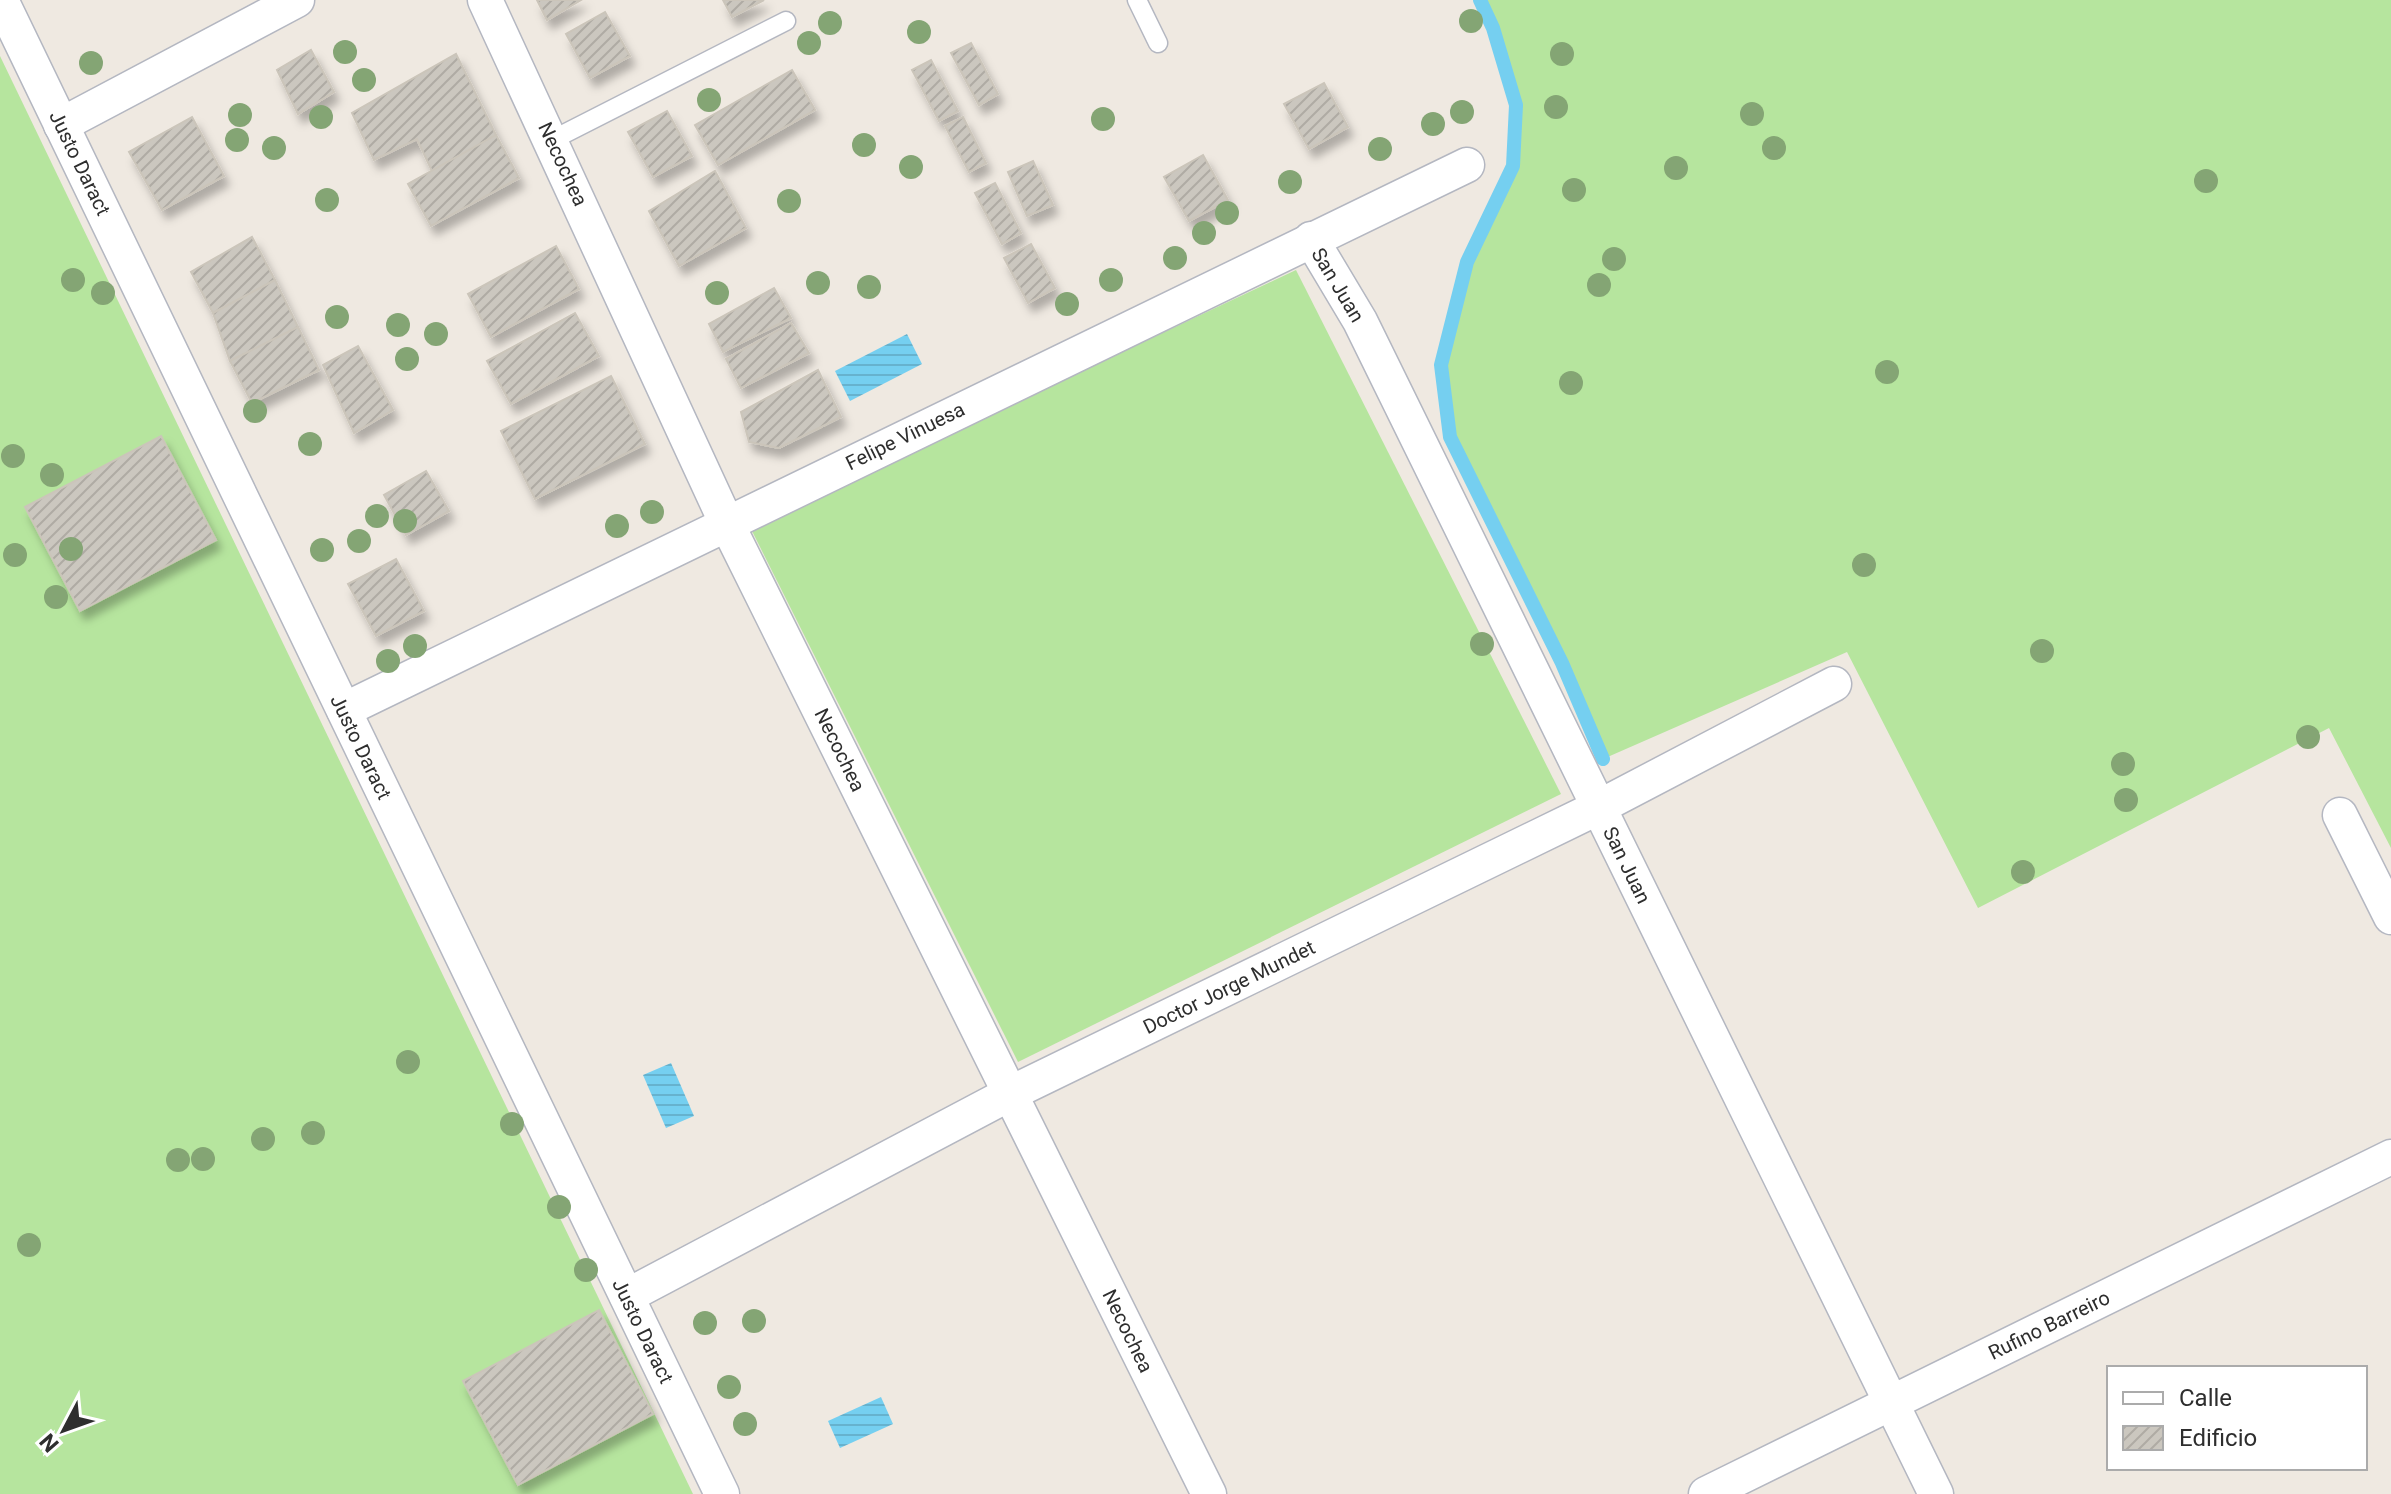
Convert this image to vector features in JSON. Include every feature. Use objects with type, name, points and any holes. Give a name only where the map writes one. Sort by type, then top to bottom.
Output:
[{"type":"street","name":"Justo Daract","points":[[1,0],[722,1494]]},
{"type":"street","points":[[61,125],[297,0]]},
{"type":"street","name":"Necochea","points":[[485,0],[726,522],[1209,1494]]},
{"type":"street","name":"Felipe Vinuesa","points":[[344,710],[1467,165]]},
{"type":"street","name":"San Juan","points":[[1311,239],[1360,321],[1889,1404],[1936,1494]]},
{"type":"street","name":"Doctor Jorge Mundet","points":[[627,1296],[1011,1093],[1599,807],[1834,684]]},
{"type":"street","points":[[2340,815],[2391,917]]},
{"type":"street","name":"Rufino Barreiro","points":[[1706,1494],[2391,1157]]},
{"type":"lane","points":[[1137,0],[1158,43]]},
{"type":"lane","points":[[552,140],[786,21]]},
{"type":"green space","points":[[1480,0],[2391,0],[2391,848],[2329,728],[1978,908],[1847,652],[1603,759],[1562,663],[1449,437],[1441,365],[1467,262],[1513,166],[1516,105],[1493,28]]},
{"type":"green space","points":[[0,56],[693,1494],[0,1494]]},
{"type":"green space","points":[[1296,270],[1561,794],[1018,1062],[750,527]]},
{"type":"water","points":[[907,334],[922,364],[850,401],[835,371]]},
{"type":"water","points":[[671,1063],[694,1116],[666,1128],[643,1075]]},
{"type":"water","points":[[881,1397],[893,1424],[840,1448],[828,1421]]},
{"type":"building","points":[[537,0],[581,0],[547,20]]},
{"type":"building","points":[[723,0],[764,0],[732,17]]},
{"type":"building","points":[[605,12],[630,56],[590,78],[566,34]]},
{"type":"building","points":[[971,43],[998,94],[979,105],[951,53]]},
{"type":"building","points":[[311,50],[334,92],[298,114],[277,70]]},
{"type":"building","points":[[456,54],[496,135],[432,171],[417,139],[374,160],[352,113]]},
{"type":"building","points":[[931,60],[958,111],[939,121],[912,70]]},
{"type":"building","points":[[792,70],[815,110],[718,165],[695,125]]},
{"type":"building","points":[[1324,83],[1348,127],[1309,149],[1284,104]]},
{"type":"building","points":[[667,111],[692,156],[653,177],[628,132]]},
{"type":"building","points":[[192,117],[224,176],[162,210],[129,152]]},
{"type":"building","points":[[963,117],[986,163],[969,172],[945,126]]},
{"type":"building","points":[[496,135],[519,178],[431,226],[408,184]]},
{"type":"building","points":[[1203,155],[1228,200],[1189,221],[1164,177]]},
{"type":"building","points":[[1033,161],[1053,205],[1027,216],[1008,172]]},
{"type":"building","points":[[715,171],[746,228],[679,266],[649,211]]},
{"type":"building","points":[[995,183],[1021,233],[1002,244],[975,193]]},
{"type":"building","points":[[252,237],[275,280],[213,313],[191,272]]},
{"type":"building","points":[[1031,244],[1055,288],[1028,303],[1004,258]]},
{"type":"building","points":[[556,246],[579,289],[491,337],[468,294]]},
{"type":"building","points":[[275,280],[298,327],[230,361],[213,313]]},
{"type":"building","points":[[774,288],[791,318],[723,352],[709,324]]},
{"type":"building","points":[[575,313],[599,356],[511,404],[487,361]]},
{"type":"building","points":[[791,323],[809,353],[741,388],[726,359]]},
{"type":"building","points":[[298,327],[319,370],[252,403],[230,361]]},
{"type":"building","points":[[358,346],[393,410],[354,433],[323,365]]},
{"type":"building","points":[[818,370],[841,417],[779,448],[749,442],[741,412]]},
{"type":"building","points":[[611,376],[645,444],[535,499],[501,431]]},
{"type":"building","points":[[161,436],[216,540],[80,611],[25,507]]},
{"type":"building","points":[[426,471],[449,511],[406,535],[384,495]]},
{"type":"building","points":[[396,559],[424,611],[376,636],[348,584]]},
{"type":"building","points":[[599,1310],[653,1414],[518,1485],[463,1381]]},
{"type":"waterway","points":[[1480,0],[1493,28],[1516,105],[1513,166],[1467,262],[1441,365],[1450,437],[1562,663],[1603,759]]}]
